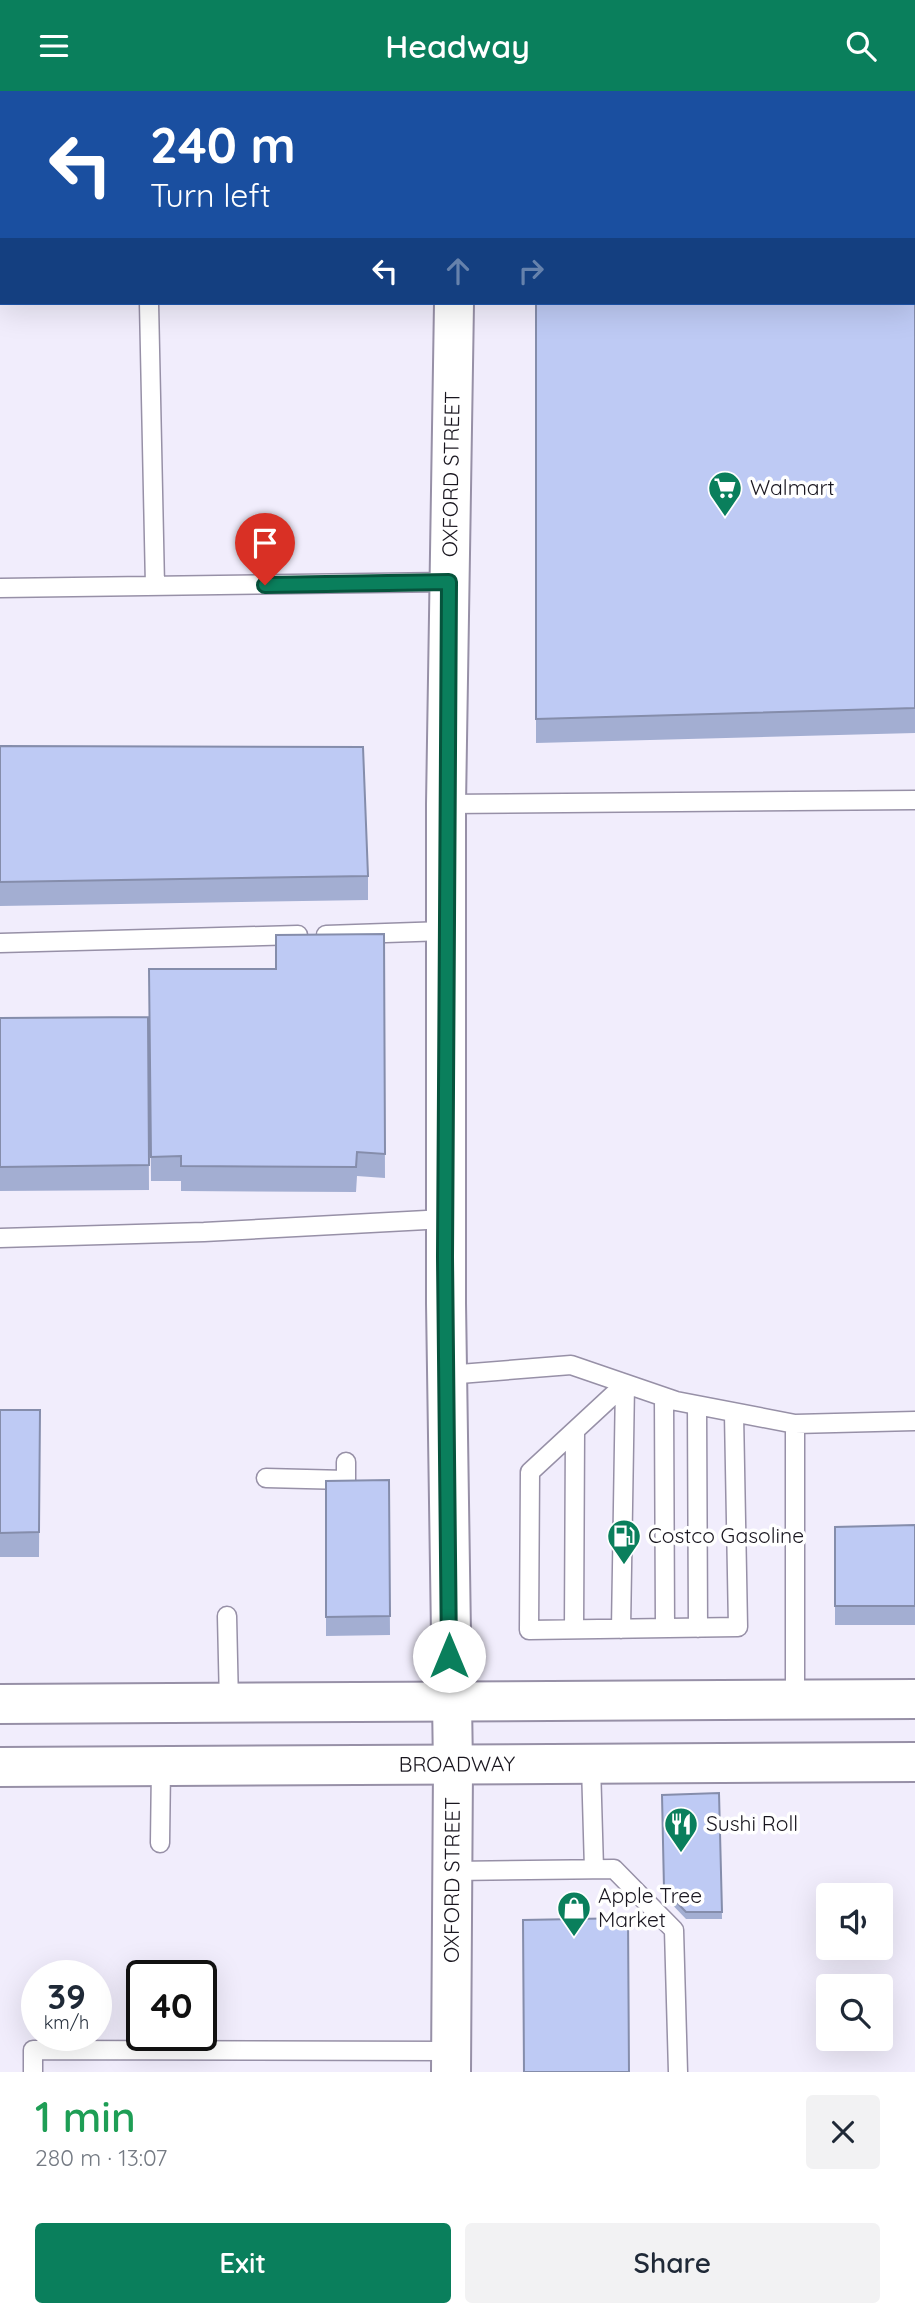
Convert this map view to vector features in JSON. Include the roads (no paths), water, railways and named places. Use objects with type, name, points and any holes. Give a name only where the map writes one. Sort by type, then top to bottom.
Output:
[{"type":"main road","name":"OXFORD STREET","points":[[452,2061],[453,1767],[445,1219],[445,931],[454,305]]},
{"type":"main road","points":[[0,1704],[450,1704],[915,1699]]},
{"type":"main road","name":"BROADWAY","points":[[0,1767],[453,1767],[915,1762]]},
{"type":"lane","points":[[149,305],[155,586]]},
{"type":"lane","points":[[0,588],[449,582]]},
{"type":"lane","points":[[446,804],[915,800]]},
{"type":"lane","points":[[0,943],[445,931]]},
{"type":"lane","points":[[0,1238],[204,1232],[445,1219]]},
{"type":"lane","points":[[447,1374],[571,1365],[697,1406],[795,1424],[915,1421]]},
{"type":"lane","points":[[625,1384],[530,1472],[529,1630],[737,1627],[734,1414]]},
{"type":"lane","points":[[621,1629],[625,1384]]},
{"type":"lane","points":[[664,1397],[665,1628]]},
{"type":"lane","points":[[697,1406],[698,1628]]},
{"type":"lane","points":[[795,1424],[795,1700]]},
{"type":"lane","points":[[574,1629],[575,1431]]},
{"type":"lane","points":[[265,1478],[346,1480],[346,1462]]},
{"type":"lane","points":[[227,1616],[229,1704]]},
{"type":"lane","points":[[591,1765],[593,1869]]},
{"type":"lane","points":[[160,1843],[161,1767]]},
{"type":"lane","points":[[453,1871],[614,1869],[674,1930],[678,2072]]},
{"type":"lane","points":[[33,2072],[33,2050],[452,2061]]},
{"type":"place","name":"Walmart","points":[[725,518]]},
{"type":"place","name":"Costco Gasoline","points":[[624,1566]]},
{"type":"place","name":"Sushi Roll","points":[[681,1854]]},
{"type":"place","name":"Apple Tree Market","points":[[574,1938]]}]
